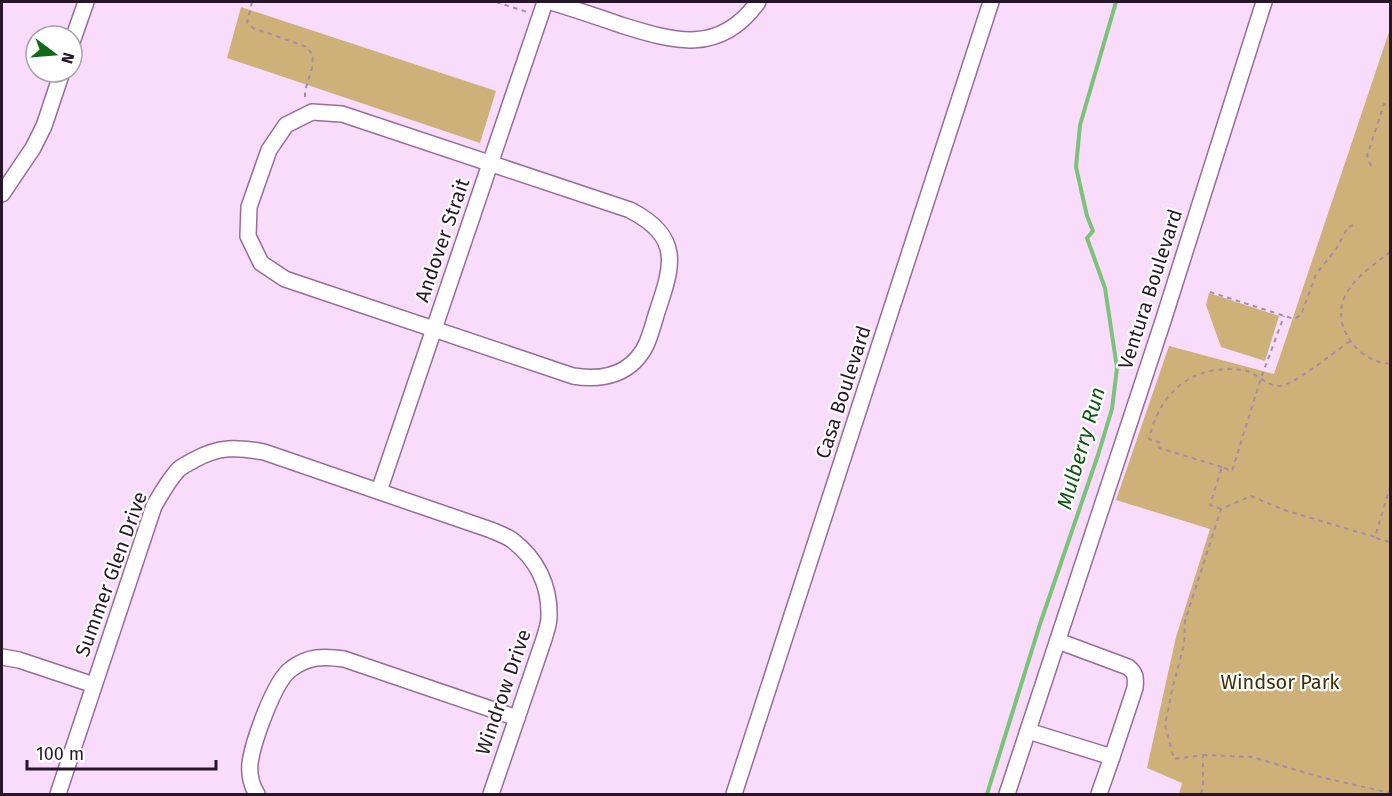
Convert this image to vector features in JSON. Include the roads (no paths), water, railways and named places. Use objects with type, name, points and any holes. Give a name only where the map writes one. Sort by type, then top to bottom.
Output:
[{"type":"street","points":[[78,24],[86,2]]},
{"type":"street","name":"Andover Strait","points":[[379,492],[545,2]]},
{"type":"street","points":[[551,2],[659,37],[681,40],[703,40],[725,32],[743,20],[758,2]]},
{"type":"street","name":"Casa Boulevard","points":[[734,795],[991,2]]},
{"type":"street","name":"Ventura Boulevard","points":[[1007,795],[1163,321],[1264,2]]},
{"type":"street","points":[[2,194],[33,148],[44,126],[58,84]]},
{"type":"street","points":[[312,112],[342,114],[490,163],[630,210],[645,218],[664,238],[669,251],[668,280],[646,344],[639,355],[617,374],[588,379],[573,376],[285,279],[261,263],[248,236],[249,207],[269,150],[286,125],[312,112]]},
{"type":"street","name":"Summer Glen Drive","points":[[58,795],[154,506],[165,486],[179,469],[219,449],[242,448],[264,452],[379,492]]},
{"type":"street","name":"Windrow Drive","points":[[379,492],[511,539],[528,555],[541,573],[548,595],[549,618],[491,795]]},
{"type":"street","points":[[1058,641],[1128,667],[1136,677],[1135,688],[1100,795]]},
{"type":"street","points":[[2,657],[19,660],[94,685]]},
{"type":"street","points":[[257,795],[251,779],[250,764],[272,695],[288,670],[315,657],[344,659],[517,718]]},
{"type":"street","points":[[1028,731],[1112,757]]},
{"type":"waterway","name":"Mulberry Run","points":[[987,794],[1040,624],[1112,409],[1117,368],[1105,288],[1087,238],[1093,231],[1087,216],[1076,167],[1080,125],[1116,2]]},
{"type":"park label","name":"Windsor Park","points":[[1280,682]]}]
